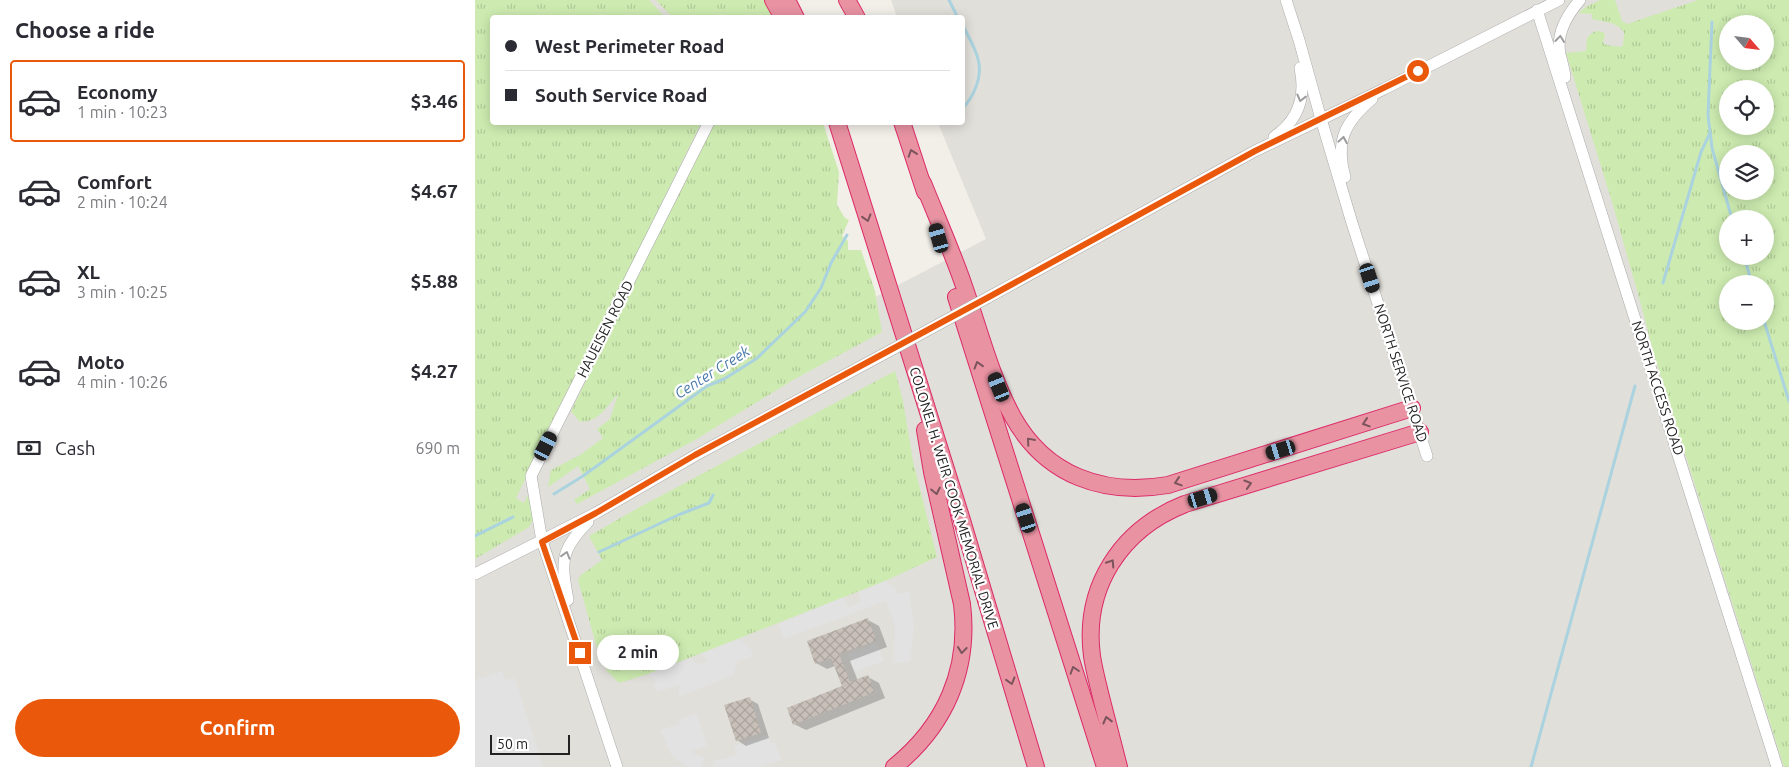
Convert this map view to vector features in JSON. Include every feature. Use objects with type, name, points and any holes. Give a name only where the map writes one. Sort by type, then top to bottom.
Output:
[{"type":"highway","points":[[773,0],[781,15]]},
{"type":"highway","points":[[787,0],[794,15]]},
{"type":"highway","points":[[847,0],[855,15]]},
{"type":"highway","points":[[834,125],[853,172]]},
{"type":"highway","points":[[838,125],[853,172]]},
{"type":"highway","points":[[903,125],[923,183],[996,425],[1105,767]]},
{"type":"highway","name":"COLONEL H. WEIR COOK MEMORIAL DRIVE","points":[[853,172],[959,509],[1036,767]]},
{"type":"highway","points":[[923,183],[965,287],[994,374],[1013,417],[1030,442],[1047,458],[1078,477],[1099,485],[1122,489],[1146,489],[1168,485],[1413,408]]},
{"type":"highway","points":[[894,767],[920,744],[944,709],[955,683],[964,638],[962,604],[932,472],[916,374]]},
{"type":"highway","points":[[1119,767],[1092,657],[1091,624],[1093,608],[1103,577],[1126,544],[1152,520],[1179,506],[1420,432]]},
{"type":"street","name":"NORTH SERVICE ROAD","points":[[1284,0],[1299,40],[1352,223],[1427,456]]},
{"type":"street","points":[[1255,151],[1287,126],[1296,113],[1302,94],[1303,80],[1284,0]]},
{"type":"street","points":[[475,574],[542,542],[596,513],[695,455],[1255,151],[1559,0]]},
{"type":"street","points":[[1568,104],[1565,70],[1559,44],[1563,24],[1580,0]]},
{"type":"street","name":"NORTH ACCESS ROAD","points":[[1537,10],[1777,767]]},
{"type":"street","points":[[1352,223],[1343,167],[1342,142],[1348,124],[1355,115],[1384,88]]},
{"type":"street","name":"HAUEISEN ROAD","points":[[575,637],[542,542],[531,476],[707,125]]},
{"type":"street","points":[[596,513],[575,534],[564,556],[563,574],[575,637],[617,767]]},
{"type":"shaded area","points":[[475,0],[695,0],[706,15],[490,15],[490,125],[766,125],[818,327],[986,239],[939,125],[965,125],[965,15],[896,15],[891,0],[1789,0],[1789,767],[475,767]]},
{"type":"shaded area","points":[[885,581],[897,590],[895,594],[909,591],[914,627],[910,662],[892,663],[895,627],[886,601],[784,639],[778,624],[844,597],[848,607],[861,601],[858,592]]},
{"type":"shaded area","points":[[739,639],[751,649],[753,656],[737,662],[734,675],[678,697],[680,685],[656,692],[653,684],[657,682],[648,674],[691,658],[698,664],[706,662],[708,660],[700,654]]},
{"type":"shaded area","points":[[877,643],[884,661],[854,672],[848,654]]},
{"type":"shaded area","points":[[502,671],[505,680],[515,678],[543,767],[475,767],[475,680]]},
{"type":"shaded area","points":[[697,713],[707,746],[692,751],[705,758],[702,767],[686,767],[671,754],[660,730],[680,724],[678,720]]},
{"type":"shaded area","points":[[768,735],[771,743],[775,742],[781,760],[760,767],[713,767],[714,760],[737,755],[734,746]]},
{"type":"green space","points":[[475,0],[649,0],[663,15],[490,15],[490,125],[700,125],[516,498],[524,503],[528,495],[533,520],[529,527],[475,559]]},
{"type":"green space","points":[[656,0],[764,0],[774,15],[670,15]]},
{"type":"green space","points":[[1600,0],[1615,0],[1622,21],[1627,24],[1698,0],[1789,0],[1789,767],[1784,767],[1654,355],[1612,202],[1566,53],[1586,51],[1587,38],[1598,31],[1605,34],[1603,43],[1620,47],[1623,45],[1624,32],[1611,23],[1592,19],[1592,14],[1578,13]]},
{"type":"green space","points":[[713,125],[824,125],[839,172],[837,205],[845,218],[849,220],[842,236],[848,241],[848,250],[861,250],[875,291],[882,332],[793,380],[695,440],[577,504],[574,500],[590,489],[578,466],[548,487],[551,470],[580,455],[603,438],[597,429],[610,419],[618,394],[597,417],[591,420],[579,421],[571,411]]},
{"type":"green space","points":[[895,371],[903,401],[913,461],[937,557],[885,581],[648,674],[619,683],[607,671],[605,663],[600,659],[578,580],[581,575],[602,560],[589,536]]},
{"type":"building","points":[[868,618],[876,641],[839,654],[850,682],[868,675],[875,692],[793,725],[787,708],[842,686],[831,658],[815,664],[807,641]]},
{"type":"building","points":[[750,697],[761,733],[736,741],[724,705]]},
{"type":"waterway","name":"Center Creek","points":[[949,0],[956,15]]},
{"type":"waterway","points":[[1712,22],[1708,115],[1712,148],[1729,210]]},
{"type":"waterway","name":"Center Creek","points":[[965,30],[977,55],[979,65],[977,85],[965,106]]},
{"type":"waterway","points":[[1663,283],[1701,152],[1710,133]]},
{"type":"waterway","name":"Center Creek","points":[[554,494],[583,476],[707,386],[724,379],[756,359],[805,312],[821,288],[831,263],[847,235]]},
{"type":"waterway","points":[[1747,265],[1749,275]]},
{"type":"waterway","points":[[1767,330],[1789,401]]},
{"type":"waterway","points":[[1531,767],[1635,386]]},
{"type":"waterway","points":[[599,552],[678,515],[709,503],[713,495]]},
{"type":"waterway","name":"Center Creek","points":[[475,536],[513,517]]},
{"type":"route","points":[[580,653],[542,542],[695,455],[759,422],[1255,151],[1418,71]]}]
